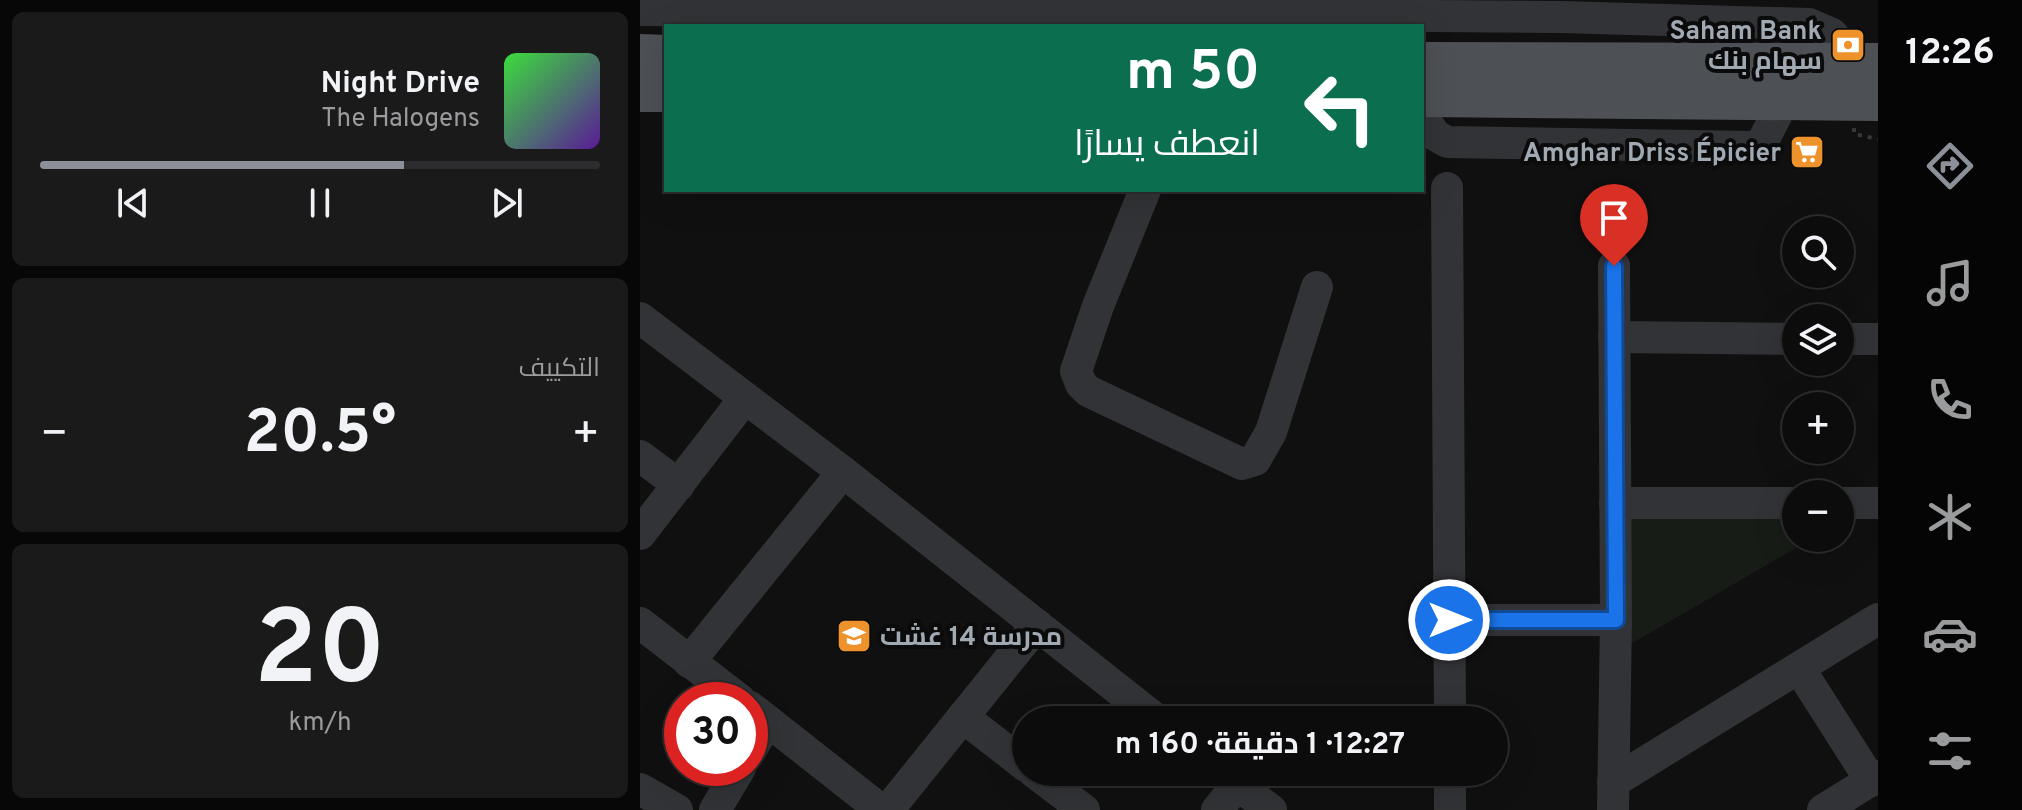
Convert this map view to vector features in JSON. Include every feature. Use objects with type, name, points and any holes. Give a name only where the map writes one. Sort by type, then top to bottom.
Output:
[{"type":"main road","points":[[640,54],[664,55]]},
{"type":"main road","points":[[1424,62],[1867,63]]},
{"type":"main road","points":[[640,92],[664,92]]},
{"type":"main road","points":[[1424,97],[1878,101]]},
{"type":"street","points":[[640,10],[730,6],[1561,8],[1809,24],[1832,34],[1867,63]]},
{"type":"street","points":[[1424,119],[1435,135],[1447,142],[1753,147],[1762,143],[1784,100]]},
{"type":"street","points":[[1447,188],[1450,706]]},
{"type":"street","points":[[1144,192],[1098,306],[1076,371],[1081,384],[1088,391],[1242,464],[1255,460],[1271,432],[1317,287]]},
{"type":"street","points":[[1613,796],[1616,620],[1614,266]]},
{"type":"street","points":[[640,318],[843,472],[1139,706]]},
{"type":"street","points":[[1614,337],[1782,339]]},
{"type":"street","points":[[1854,339],[1878,339]]},
{"type":"street","points":[[640,534],[745,398]]},
{"type":"street","points":[[640,456],[679,485]]},
{"type":"street","points":[[689,662],[843,472]]},
{"type":"street","points":[[1615,503],[1782,503]]},
{"type":"street","points":[[1854,503],[1878,503]]},
{"type":"street","points":[[1613,796],[1799,668],[1878,619]]},
{"type":"street","points":[[1449,620],[1616,620]]},
{"type":"street","points":[[640,623],[716,682]]},
{"type":"street","points":[[888,810],[1037,625]]},
{"type":"street","points":[[1799,668],[1874,779],[1823,810]]},
{"type":"street","points":[[963,717],[1012,755]]},
{"type":"street","points":[[768,722],[864,804]]},
{"type":"street","points":[[715,810],[729,786]]},
{"type":"street","points":[[1052,786],[1084,810]]},
{"type":"street","points":[[1217,810],[1226,786]]},
{"type":"street","points":[[1240,786],[1271,810]]},
{"type":"street","points":[[1450,786],[1450,810]]},
{"type":"street","points":[[640,789],[677,810]]},
{"type":"shaded area","points":[[1630,503],[1782,513],[1782,552],[1789,552],[1631,644]]},
{"type":"place","name":"Saham Bank سهام بنك","points":[[1848,45]]},
{"type":"place","name":"Amghar Driss Épicier","points":[[1807,152]]},
{"type":"place","name":"مدرسة 14 غشت","points":[[854,636]]},
{"type":"route","points":[[1449,620],[1616,620],[1614,266]]}]
